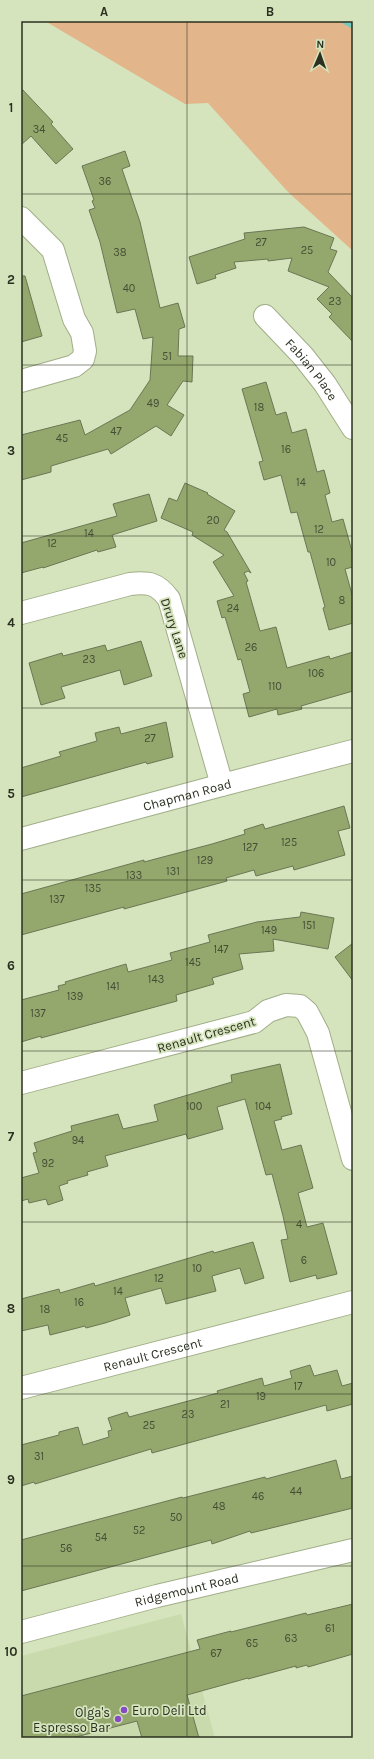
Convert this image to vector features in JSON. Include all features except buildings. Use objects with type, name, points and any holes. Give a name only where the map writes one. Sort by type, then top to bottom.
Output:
[{"type":"street","points":[[21,218],[53,250],[74,319],[82,333],[85,351],[83,359],[74,366],[21,381]]},
{"type":"street","name":"Fabian Place","points":[[265,316],[303,356],[325,384],[353,428]]},
{"type":"street","name":"Drury Lane","points":[[21,613],[130,584],[152,584],[162,589],[169,599],[222,785]]},
{"type":"street","name":"Chapman Road","points":[[21,839],[222,785],[353,752]]},
{"type":"street","name":"Renault Crescent","points":[[21,1084],[254,1022],[277,1007],[293,1004],[300,1006],[307,1012],[318,1033],[352,1149]]},
{"type":"street","name":"Renault Crescent","points":[[21,1388],[353,1302]]},
{"type":"street","name":"Ridgemount Road","points":[[21,1632],[157,1596],[353,1550]]},
{"type":"shaded area","points":[[45,21],[353,21],[353,251],[288,192],[208,103],[185,104]]},
{"type":"shaded area","points":[[181,1614],[215,1738],[21,1738],[21,1656]]},
{"type":"waterway","points":[[344,21],[353,26]]},
{"type":"place","name":"Euro Deli Ltd","points":[[124,1710]]},
{"type":"place","name":"Olga's Espresso Bar","points":[[118,1719]]}]
